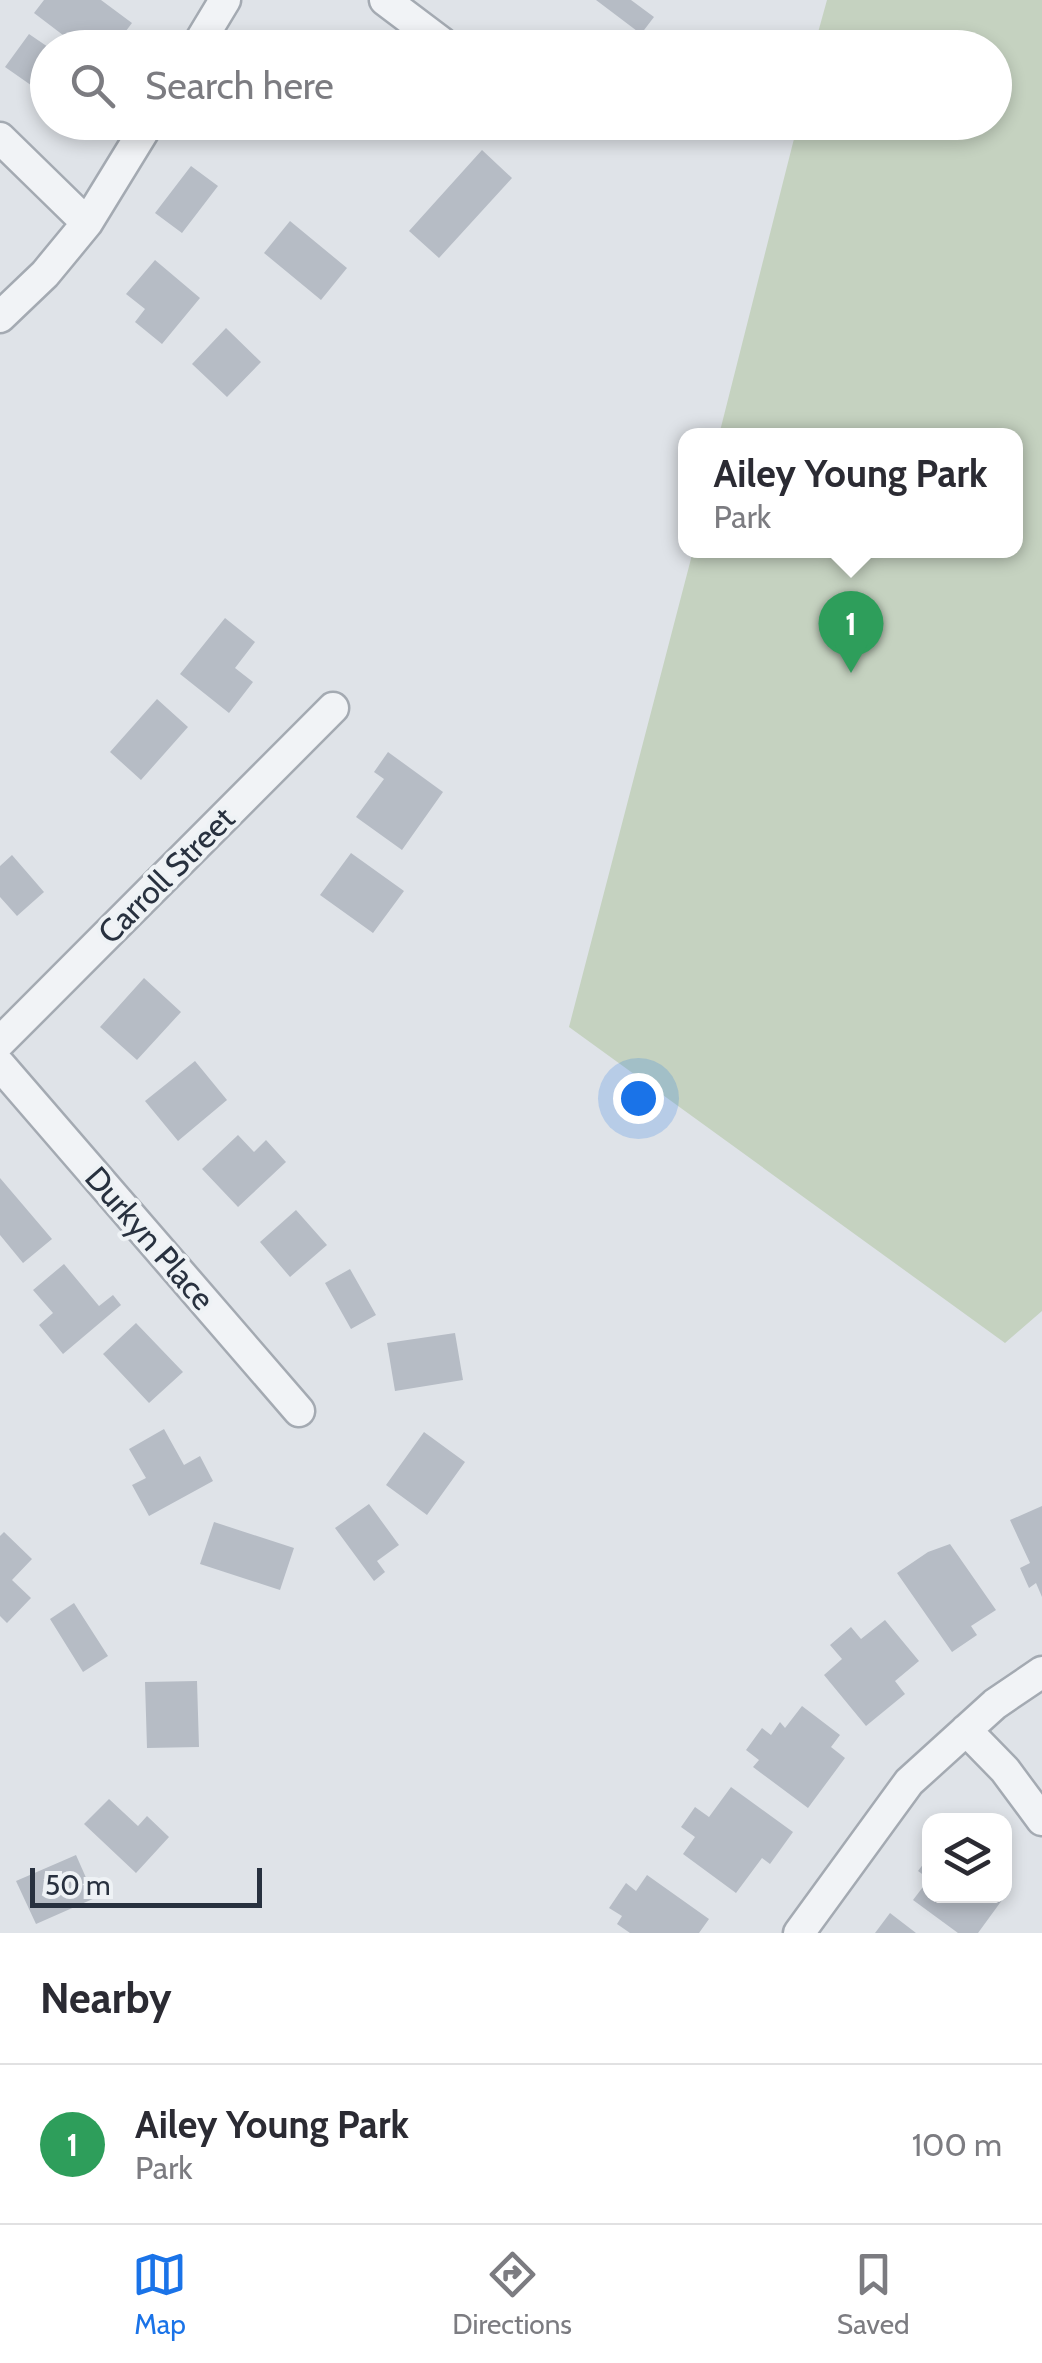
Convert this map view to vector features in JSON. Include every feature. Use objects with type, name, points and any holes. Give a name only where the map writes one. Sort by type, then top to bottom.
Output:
[{"type":"street","points":[[207,30],[225,0]]},
{"type":"street","points":[[385,0],[425,30]]},
{"type":"street","points":[[0,138],[88,224]]},
{"type":"street","points":[[0,317],[45,274],[88,224],[139,140]]},
{"type":"street","name":"Carroll Street","points":[[0,1042],[333,708]]},
{"type":"street","name":"Durkyn Place","points":[[0,1065],[300,1411]]},
{"type":"street","points":[[799,1933],[909,1782],[1018,1686],[1042,1672]]},
{"type":"street","points":[[966,1730],[1005,1770],[1042,1820]]},
{"type":"green space","points":[[827,0],[1042,0],[1042,1311],[1005,1343],[569,1027],[691,558],[1023,558],[1023,428],[721,428],[794,140],[1012,140],[1012,30],[819,30]]},
{"type":"building","points":[[44,0],[101,0],[132,23],[127,30],[56,30],[34,13]]},
{"type":"building","points":[[596,0],[631,0],[654,17],[644,30],[636,30]]},
{"type":"building","points":[[29,34],[30,35],[30,84],[5,67]]},
{"type":"building","points":[[482,150],[512,178],[439,258],[409,231]]},
{"type":"building","points":[[191,166],[218,186],[182,233],[155,213]]},
{"type":"building","points":[[290,221],[347,268],[321,300],[264,253]]},
{"type":"building","points":[[155,260],[200,298],[162,344],[135,322],[145,309],[126,294]]},
{"type":"building","points":[[226,328],[261,362],[227,397],[192,364]]},
{"type":"building","points":[[225,618],[255,642],[235,668],[253,682],[229,713],[180,674]]},
{"type":"building","points":[[157,699],[188,727],[141,780],[110,752]]},
{"type":"building","points":[[388,752],[443,792],[402,850],[356,817],[384,779],[374,772]]},
{"type":"building","points":[[351,853],[404,891],[373,933],[320,895]]},
{"type":"building","points":[[12,855],[44,892],[17,916],[0,897],[0,866]]},
{"type":"building","points":[[144,978],[181,1012],[137,1060],[100,1027]]},
{"type":"building","points":[[195,1061],[227,1100],[178,1141],[145,1101]]},
{"type":"building","points":[[238,1135],[254,1152],[266,1140],[286,1162],[238,1207],[202,1169]]},
{"type":"building","points":[[0,1178],[52,1239],[23,1263],[0,1235]]},
{"type":"building","points":[[296,1210],[327,1245],[290,1277],[260,1242]]},
{"type":"building","points":[[64,1264],[99,1306],[113,1295],[121,1305],[63,1354],[39,1325],[53,1313],[33,1290]]},
{"type":"building","points":[[350,1269],[376,1315],[351,1329],[325,1283]]},
{"type":"building","points":[[136,1323],[183,1372],[149,1403],[103,1354]]},
{"type":"building","points":[[455,1333],[463,1380],[395,1391],[387,1343]]},
{"type":"building","points":[[164,1429],[184,1465],[200,1456],[213,1481],[149,1516],[132,1485],[146,1478],[129,1449]]},
{"type":"building","points":[[424,1432],[465,1462],[427,1515],[386,1485]]},
{"type":"building","points":[[369,1504],[399,1545],[377,1561],[385,1572],[374,1581],[335,1528]]},
{"type":"building","points":[[1042,1506],[1042,1597],[1036,1583],[1029,1588],[1020,1568],[1030,1563],[1010,1520]]},
{"type":"building","points":[[214,1522],[294,1548],[280,1590],[200,1564]]},
{"type":"building","points":[[4,1532],[32,1559],[12,1580],[31,1598],[7,1623],[0,1616],[0,1536]]},
{"type":"building","points":[[950,1544],[996,1610],[971,1626],[977,1635],[952,1652],[897,1573],[928,1552]]},
{"type":"building","points":[[74,1603],[108,1656],[83,1672],[50,1619]]},
{"type":"building","points":[[885,1620],[919,1661],[895,1681],[905,1694],[866,1726],[824,1675],[842,1659],[830,1645],[851,1627],[861,1639]]},
{"type":"building","points":[[197,1681],[199,1747],[147,1748],[145,1682]]},
{"type":"building","points":[[802,1706],[840,1735],[831,1747],[845,1758],[808,1808],[753,1767],[759,1760],[746,1750],[762,1728],[771,1735],[780,1722],[785,1728]]},
{"type":"building","points":[[731,1787],[793,1832],[770,1864],[762,1858],[736,1893],[683,1854],[695,1837],[681,1827],[695,1807],[709,1817]]},
{"type":"building","points":[[109,1799],[138,1826],[147,1816],[169,1837],[136,1873],[84,1824]]},
{"type":"building","points":[[76,1855],[95,1898],[36,1924],[16,1881]]},
{"type":"building","points":[[647,1875],[709,1919],[699,1933],[630,1933],[617,1924],[622,1916],[609,1908],[626,1883],[636,1891]]},
{"type":"building","points":[[922,1888],[922,1903],[1000,1903],[978,1933],[958,1933],[913,1900]]},
{"type":"building","points":[[890,1913],[916,1933],[875,1933]]},
{"type":"place","name":"Ailey Young Park","points":[[851,673]]}]
